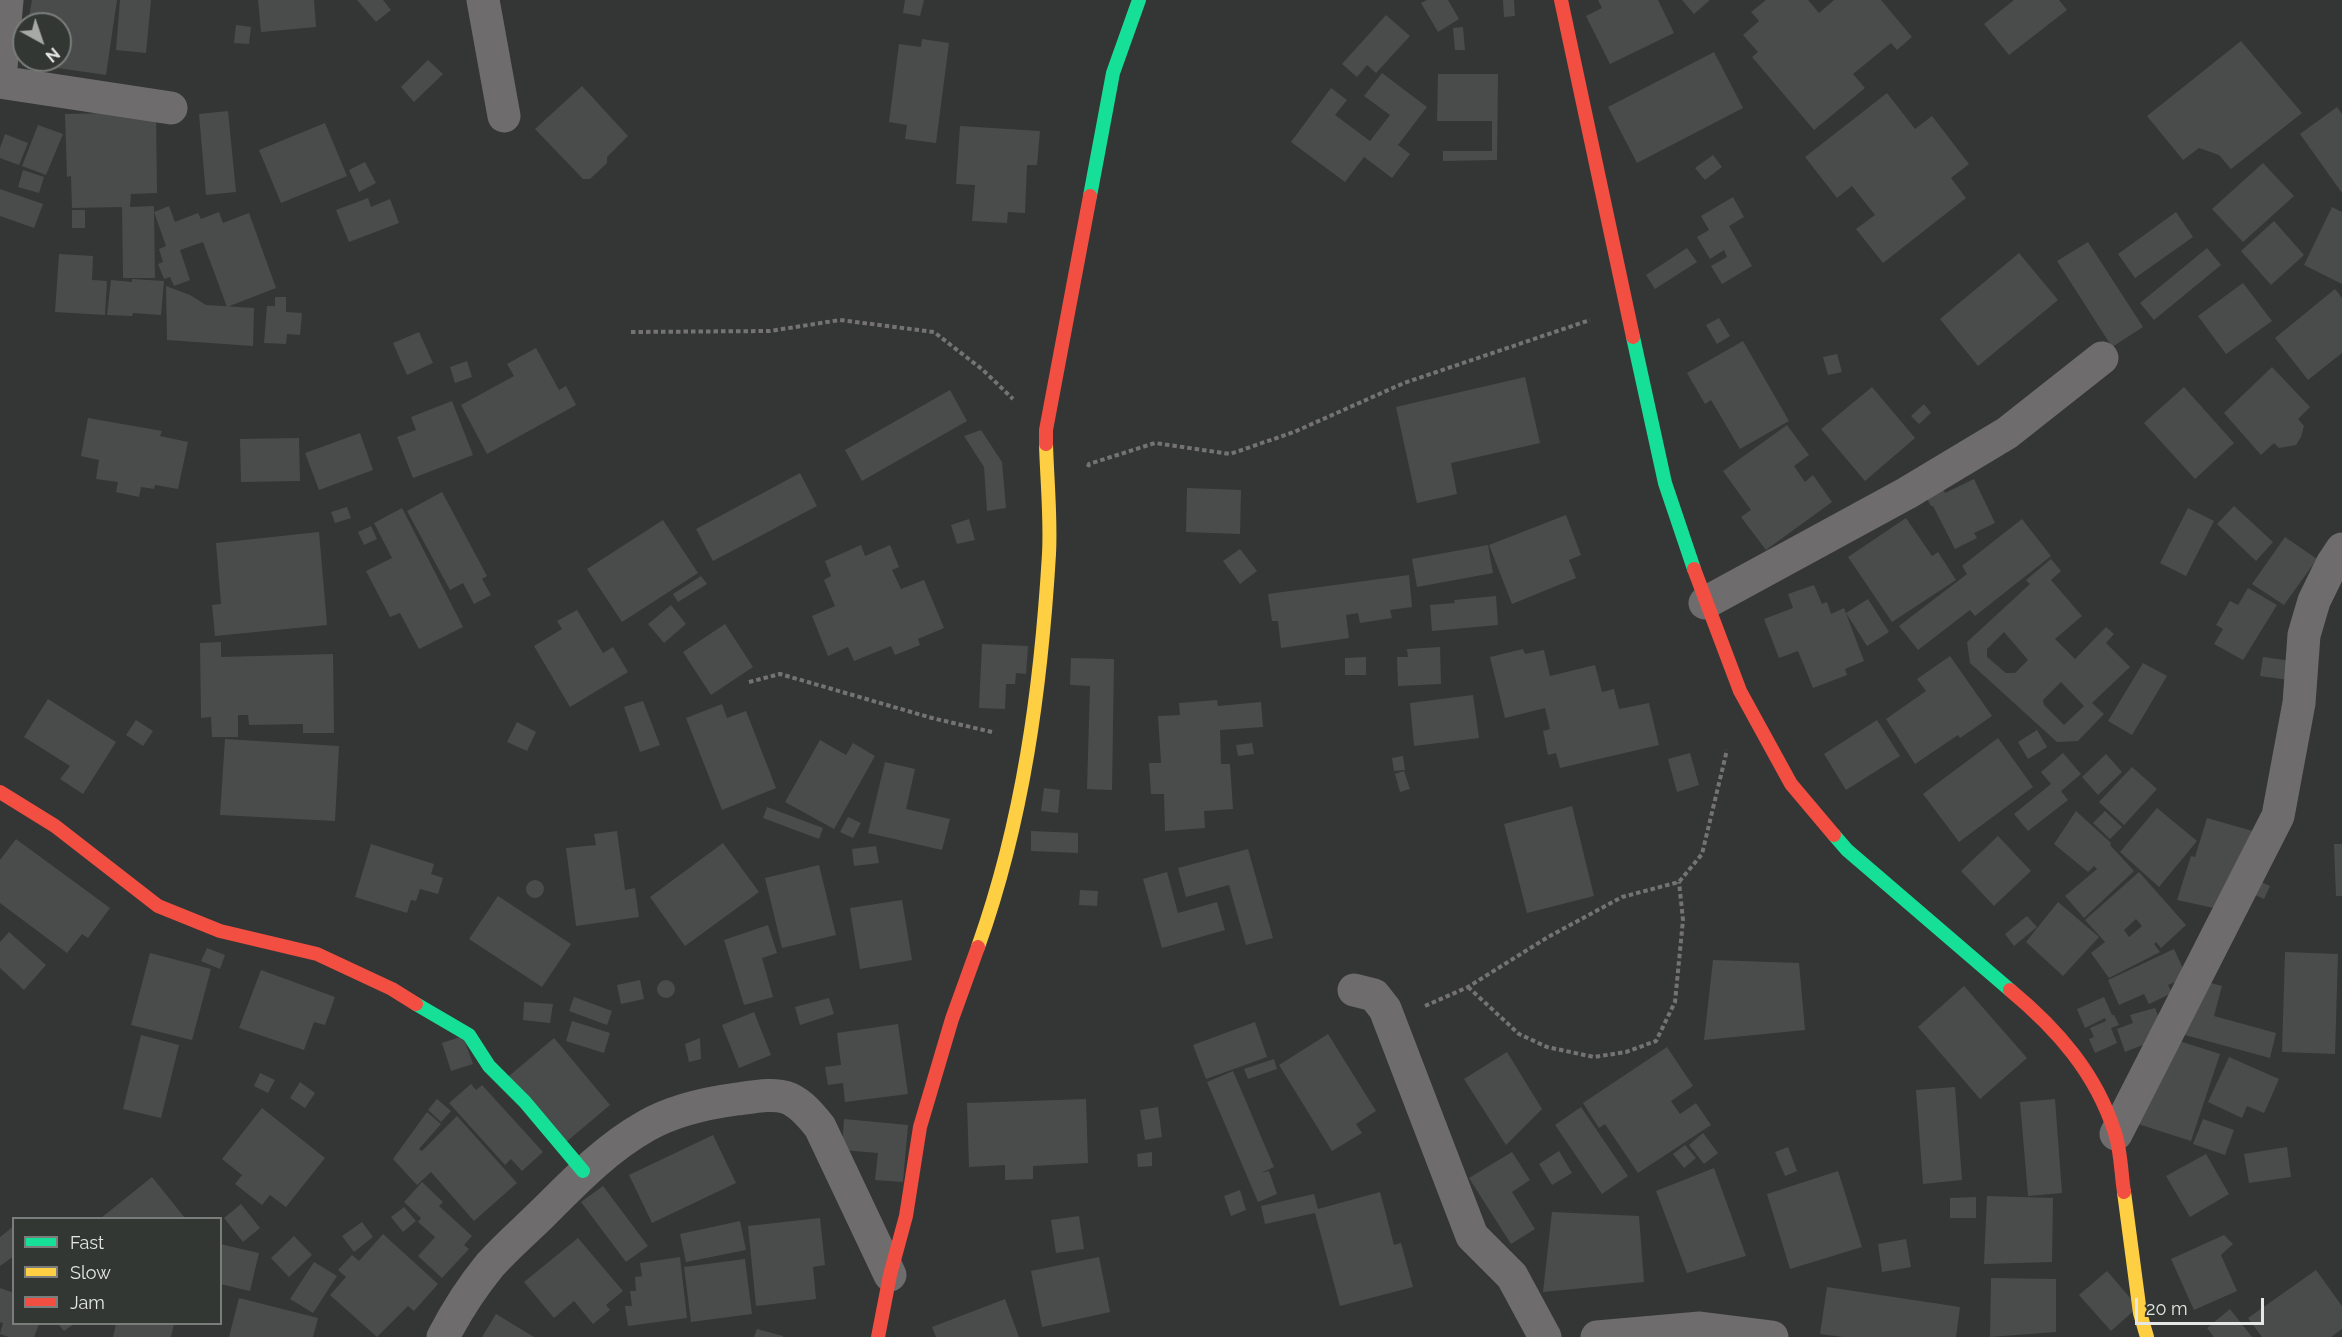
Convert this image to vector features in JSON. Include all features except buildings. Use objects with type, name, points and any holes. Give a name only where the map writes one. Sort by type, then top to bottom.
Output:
[{"type":"street","points":[[7,0],[0,81],[171,108]]},
{"type":"street","points":[[483,0],[504,116]]},
{"type":"street","points":[[878,1337],[890,1275],[906,1216],[920,1127],[952,1020],[993,905],[1020,801],[1031,741],[1044,628],[1049,552],[1046,430],[1113,73],[1139,0]]},
{"type":"street","points":[[1561,0],[1665,483],[1705,603],[1740,691],[1791,784],[1847,850],[2025,1002],[2069,1046],[2094,1084],[2116,1134],[2140,1313],[2146,1337]]},
{"type":"street","points":[[1705,603],[1907,493],[2007,434],[2102,358]]},
{"type":"street","points":[[2116,1134],[2278,816],[2299,703],[2304,635],[2314,601],[2342,549]]},
{"type":"street","points":[[0,792],[55,826],[158,906],[220,931],[317,954],[392,989],[469,1035],[489,1066],[525,1102],[583,1171]]},
{"type":"street","points":[[1354,990],[1374,994],[1385,1009],[1472,1236],[1512,1276],[1545,1337]]},
{"type":"street","points":[[443,1337],[454,1315],[490,1265],[583,1171],[646,1126],[684,1111],[719,1101],[759,1096],[787,1096],[805,1108],[820,1127],[890,1275]]},
{"type":"street","points":[[1597,1337],[1704,1332],[1772,1337]]},
{"type":"path","points":[[1085,472],[1089,464],[1155,443],[1230,454],[1294,432],[1404,382],[1628,307]]},
{"type":"path","points":[[631,332],[770,331],[840,320],[934,332],[983,370],[1046,430]]},
{"type":"path","points":[[749,682],[780,674],[932,718],[1031,741]]},
{"type":"path","points":[[1385,1009],[1423,1007],[1468,987],[1548,937],[1622,897],[1679,882],[1702,854],[1740,691]]},
{"type":"path","points":[[1468,987],[1519,1034],[1548,1047],[1594,1057],[1626,1052],[1656,1041],[1675,1002],[1683,920],[1679,882]]},
{"type":"traffic: fast","points":[[1090,196],[1113,73],[1139,0]]},
{"type":"traffic: fast","points":[[1633,337],[1665,483],[1694,569]]},
{"type":"traffic: fast","points":[[1834,835],[1847,850],[2010,990]]},
{"type":"traffic: fast","points":[[416,1004],[469,1035],[489,1066],[525,1102],[583,1171]]},
{"type":"traffic: slow","points":[[978,947],[1007,851],[1018,803],[1035,704],[1049,554],[1046,444]]},
{"type":"traffic: slow","points":[[2124,1192],[2140,1313],[2147,1337]]},
{"type":"traffic: jam","points":[[1561,0],[1633,337]]},
{"type":"traffic: jam","points":[[1046,444],[1046,430],[1090,196]]},
{"type":"traffic: jam","points":[[1694,569],[1740,691],[1791,784],[1834,835]]},
{"type":"traffic: jam","points":[[0,792],[55,826],[158,906],[220,931],[317,954],[392,989],[416,1004]]},
{"type":"traffic: jam","points":[[878,1337],[890,1275],[906,1216],[920,1127],[952,1019],[978,947]]},
{"type":"traffic: jam","points":[[2010,990],[2044,1020],[2059,1037],[2086,1072],[2097,1091],[2117,1140],[2124,1192]]}]
